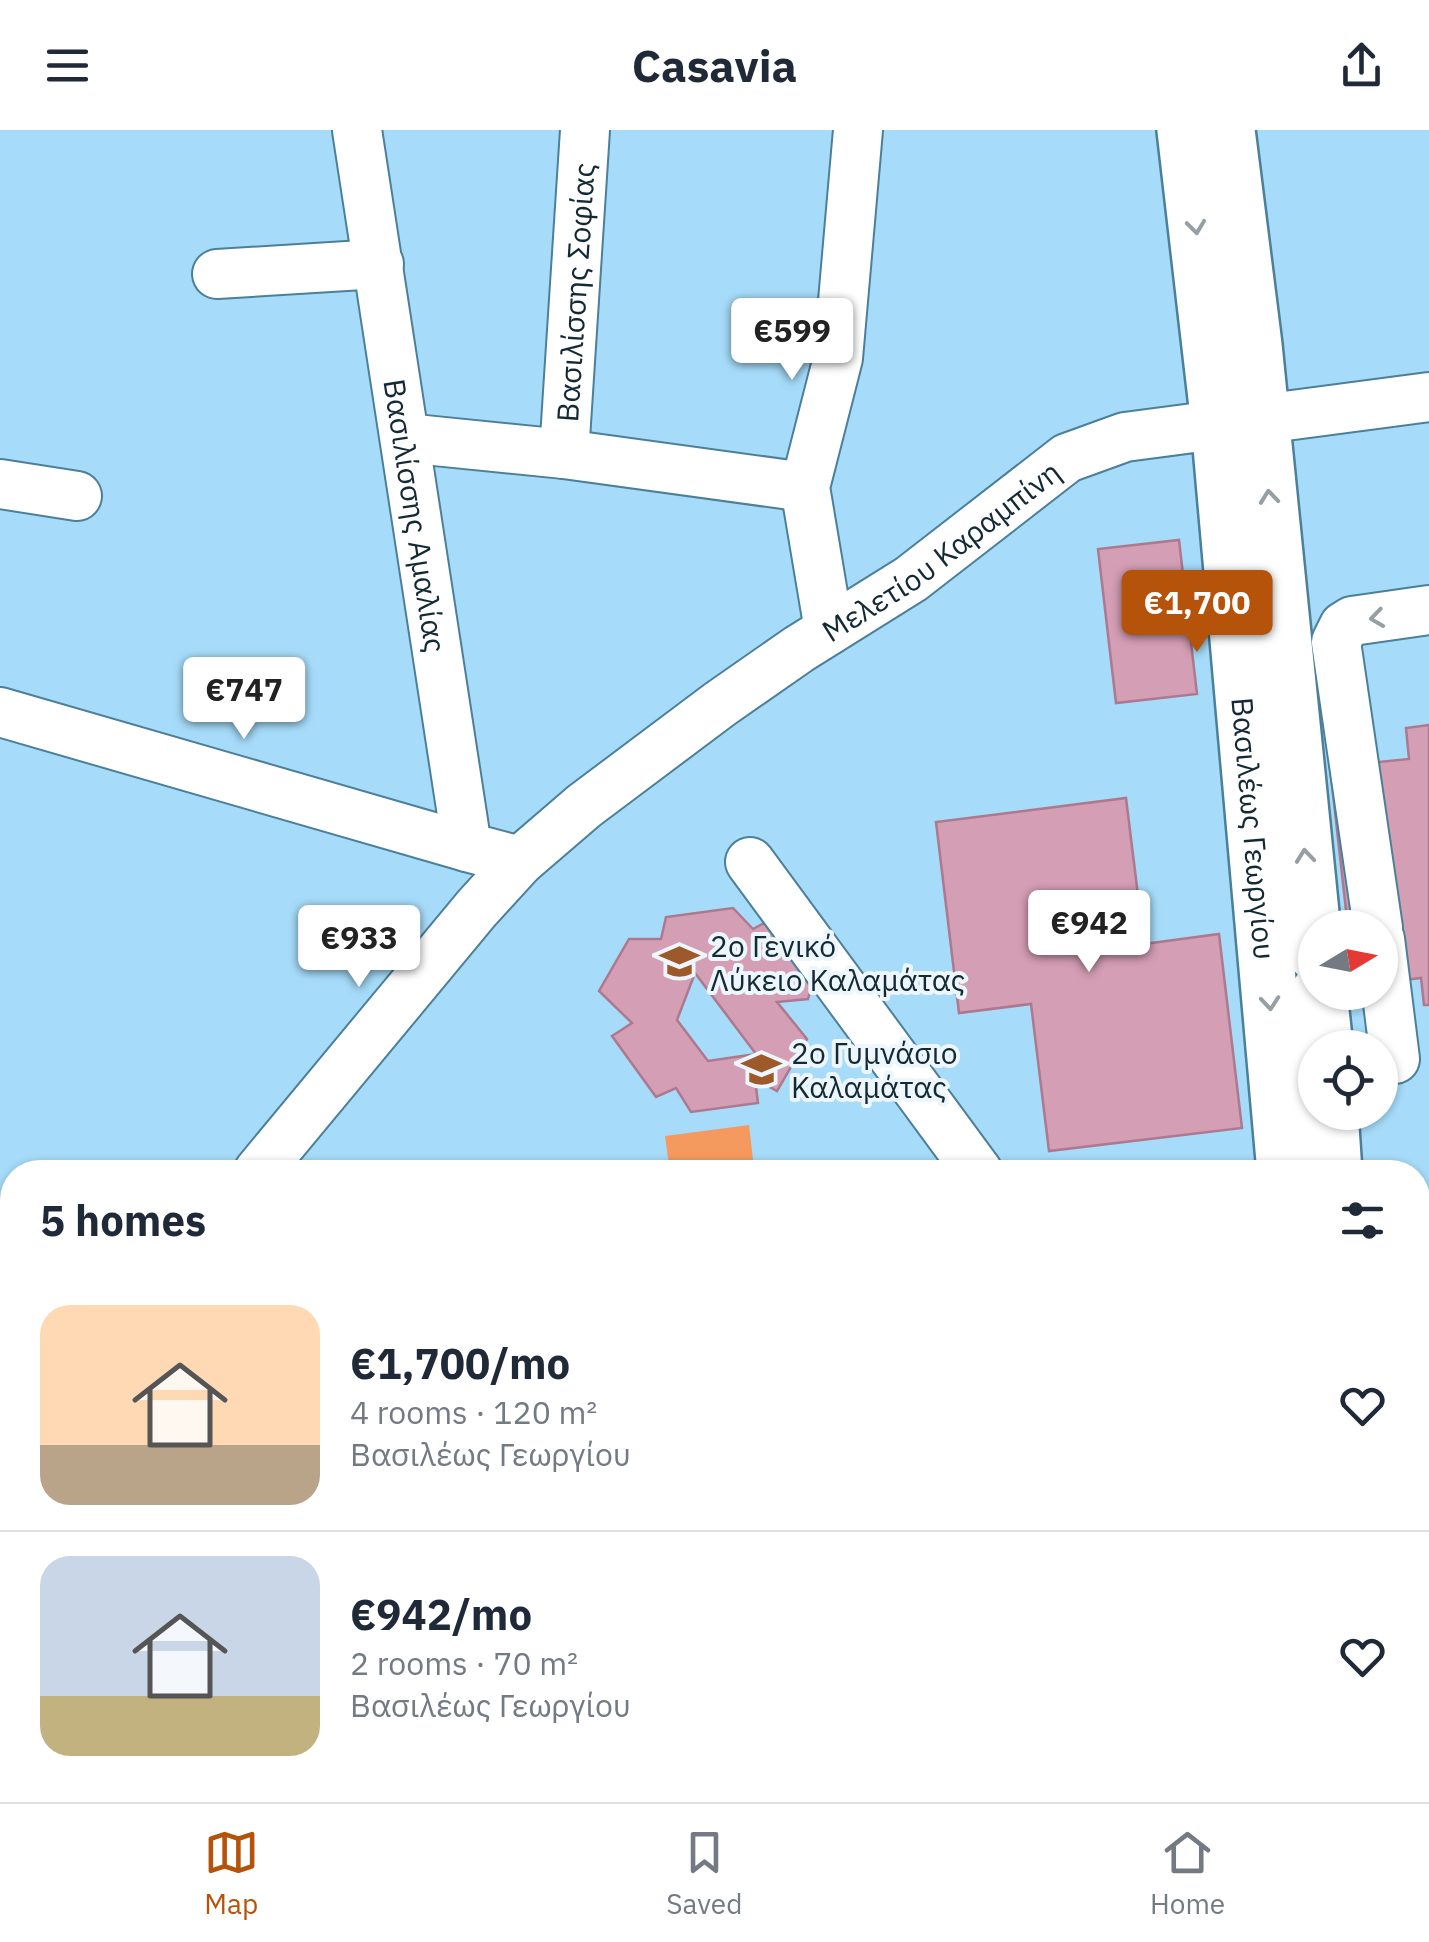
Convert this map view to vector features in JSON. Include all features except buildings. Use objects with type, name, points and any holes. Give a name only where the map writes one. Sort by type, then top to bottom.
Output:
[{"type":"main road","name":"Βασιλέως Γεωργίου","points":[[1185,130],[1240,422],[1309,910]]},
{"type":"main road","name":"Βασιλέως Γεωργίου","points":[[1227,130],[1240,422],[1289,1160]]},
{"type":"main road","name":"Βασιλέως Γεωργίου","points":[[1298,1160],[1318,1130]]},
{"type":"street","name":"Βασιλίσσης Αμαλίας","points":[[358,130],[467,847]]},
{"type":"street","name":"Βασιλίσσης Σοφίας","points":[[564,454],[584,130]]},
{"type":"street","points":[[828,630],[805,487],[838,358],[858,130]]},
{"type":"street","points":[[217,274],[378,264]]},
{"type":"street","name":"Μελετίου Καραμπίνη","points":[[268,1160],[520,861],[584,806],[720,704],[911,579],[1066,458],[1125,437],[1429,396]]},
{"type":"street","points":[[405,438],[564,454],[805,487]]},
{"type":"street","points":[[0,484],[77,496]]},
{"type":"street","points":[[1375,910],[1336,642],[1344,626],[1352,621],[1429,610]]},
{"type":"street","points":[[0,712],[520,861]]},
{"type":"street","points":[[750,862],[969,1160]]},
{"type":"street","points":[[1392,1010],[1401,1058]]},
{"type":"shaded area","points":[[749,1125],[753,1160],[668,1160],[665,1136]]},
{"type":"place","name":"2ο Γενικό Λύκειο Καλαμάτας","points":[[680,962]]},
{"type":"place","name":"2ο Γυμνάσιο Καλαμάτας","points":[[761,1069]]}]
